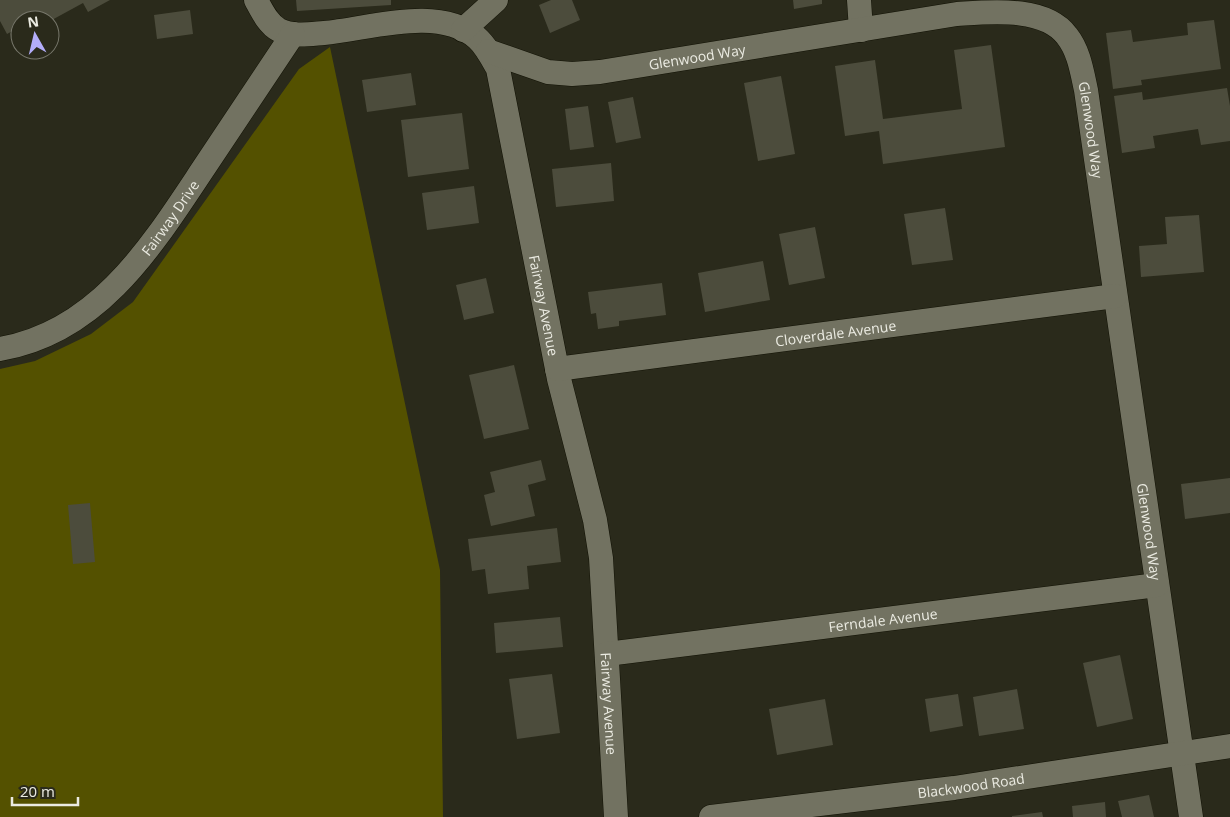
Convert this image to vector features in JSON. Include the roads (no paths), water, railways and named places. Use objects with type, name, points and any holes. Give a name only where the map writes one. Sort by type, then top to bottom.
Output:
[{"type":"street","name":"Fairway Avenue","points":[[256,0],[270,22],[279,30],[293,34],[308,35],[430,20],[447,23],[476,38],[488,51],[498,69],[557,369],[595,520],[601,558],[616,817]]},
{"type":"street","points":[[463,30],[496,0]]},
{"type":"street","points":[[860,0],[861,30]]},
{"type":"street","name":"Glenwood Way","points":[[488,51],[548,72],[572,74],[600,72],[958,14],[994,12],[1023,14],[1050,21],[1067,35],[1079,57],[1086,90],[1191,817]]},
{"type":"street","name":"Fairway Drive","points":[[0,349],[51,334],[75,320],[94,306],[135,265],[166,223],[293,34]]},
{"type":"street","name":"Cloverdale Avenue","points":[[557,369],[1115,296]]},
{"type":"street","name":"Ferndale Avenue","points":[[607,654],[1157,584]]},
{"type":"street","name":"Blackwood Road","points":[[711,817],[954,788],[1230,746]]}]
